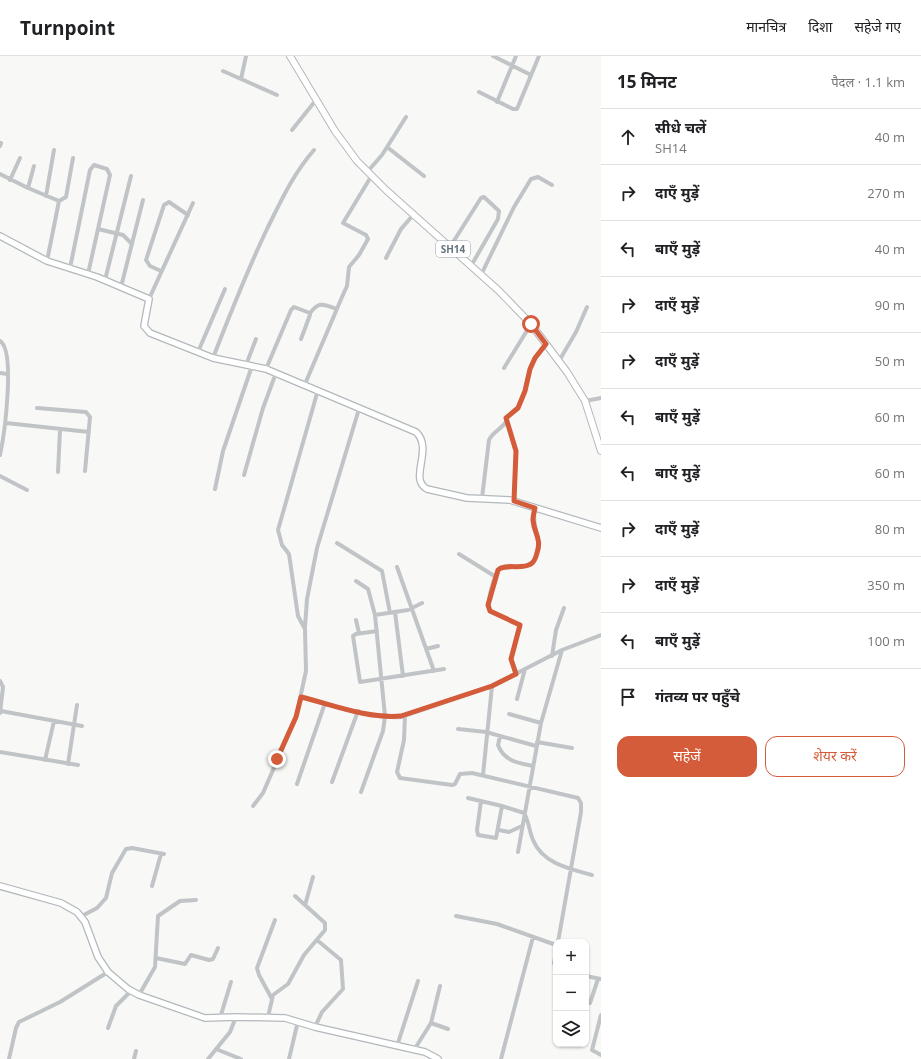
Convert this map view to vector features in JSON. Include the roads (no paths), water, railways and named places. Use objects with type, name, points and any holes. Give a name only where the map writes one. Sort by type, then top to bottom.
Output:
[{"type":"main road","name":"SH14","points":[[290,56],[350,153],[481,275],[531,324],[559,361],[585,401],[601,451]]},
{"type":"street","points":[[240,56],[246,57],[241,79]]},
{"type":"street","points":[[493,56],[531,75]]},
{"type":"street","points":[[497,102],[516,56]]},
{"type":"street","points":[[479,92],[497,102],[513,109],[517,109],[539,56]]},
{"type":"street","points":[[222,71],[277,95]]},
{"type":"street","points":[[292,130],[316,100]]},
{"type":"street","points":[[305,384],[347,286],[349,267],[359,255],[368,239],[366,235],[345,225],[343,221],[370,173],[406,117]]},
{"type":"street","points":[[387,147],[424,176]]},
{"type":"street","points":[[46,196],[54,150]]},
{"type":"street","points":[[212,358],[240,288],[274,216],[298,170],[314,150]]},
{"type":"street","points":[[10,180],[20,158]]},
{"type":"street","points":[[46,261],[59,201],[66,197],[73,158]]},
{"type":"street","points":[[28,188],[34,166]]},
{"type":"street","points":[[70,268],[90,171],[94,166],[107,169],[110,172],[88,274]]},
{"type":"street","points":[[0,174],[10,180],[59,201]]},
{"type":"street","points":[[105,280],[131,176]]},
{"type":"street","points":[[481,275],[514,208],[532,179],[536,177],[552,185]]},
{"type":"street","points":[[450,247],[481,198],[484,197],[496,206],[499,211],[498,219],[471,266]]},
{"type":"street","points":[[121,287],[143,200]]},
{"type":"street","points":[[161,271],[150,266],[146,260],[164,205],[169,202],[188,215]]},
{"type":"street","points":[[193,203],[148,299],[144,321],[146,329],[150,333],[212,358],[266,368],[359,409],[416,432],[420,436],[423,448],[419,481],[422,486],[454,496],[514,501],[601,528]]},
{"type":"street","points":[[386,258],[401,229],[414,214]]},
{"type":"street","points":[[98,229],[117,233],[126,237],[132,244]]},
{"type":"street","points":[[0,236],[46,261],[105,280],[148,299]]},
{"type":"street","points":[[198,352],[225,288]]},
{"type":"street","points":[[301,339],[310,318],[310,312],[315,306],[321,304],[337,309]]},
{"type":"street","points":[[266,368],[292,308],[297,306],[310,312]]},
{"type":"street","points":[[559,361],[576,332],[587,306]]},
{"type":"street","points":[[504,368],[531,324]]},
{"type":"street","points":[[215,489],[223,451],[256,339]]},
{"type":"street","points":[[0,341],[3,343],[7,352],[6,423],[0,455]]},
{"type":"street","points":[[514,501],[516,451],[506,422],[507,415],[518,408],[525,391],[530,369],[535,358],[546,344]]},
{"type":"street","points":[[0,373],[7,374]]},
{"type":"street","points":[[244,475],[276,373]]},
{"type":"street","points":[[305,629],[298,616],[289,554],[282,545],[278,530],[318,390]]},
{"type":"street","points":[[585,401],[601,398]]},
{"type":"street","points":[[37,408],[86,412],[90,417],[85,471]]},
{"type":"street","points":[[253,806],[263,793],[296,717],[306,671],[305,629],[307,598],[317,548],[359,409]]},
{"type":"street","points":[[482,498],[489,440],[491,436],[501,429],[506,422]]},
{"type":"street","points":[[6,423],[89,432]]},
{"type":"street","points":[[58,472],[60,430]]},
{"type":"street","points":[[0,476],[27,490]]},
{"type":"street","points":[[516,674],[511,659],[520,625],[489,608],[491,590],[500,568],[526,566],[534,561],[540,542],[533,519],[535,508]]},
{"type":"street","points":[[337,544],[382,571],[392,612],[403,676]]},
{"type":"street","points":[[459,554],[496,577]]},
{"type":"street","points":[[397,567],[434,670]]},
{"type":"street","points":[[356,581],[368,589],[375,615],[385,716],[383,731],[361,792]]},
{"type":"street","points":[[375,615],[413,608],[422,603]]},
{"type":"street","points":[[552,656],[556,630],[564,608]]},
{"type":"street","points":[[356,620],[359,634]]},
{"type":"street","points":[[377,631],[354,634],[353,638],[359,681],[361,683],[444,669]]},
{"type":"street","points":[[301,697],[385,716],[405,715],[492,686],[562,650],[601,636]]},
{"type":"street","points":[[426,649],[438,646]]},
{"type":"street","points":[[518,852],[541,723],[562,650]]},
{"type":"street","points":[[517,699],[525,669]]},
{"type":"street","points":[[0,681],[3,687],[0,712],[54,720],[82,726]]},
{"type":"street","points":[[482,775],[492,686]]},
{"type":"street","points":[[297,784],[325,703]]},
{"type":"street","points":[[68,764],[77,705]]},
{"type":"street","points":[[332,782],[358,711]]},
{"type":"street","points":[[509,714],[541,723]]},
{"type":"street","points":[[405,715],[403,746],[397,772],[398,777],[455,784],[460,774],[472,773],[578,798],[580,800],[581,812],[572,870],[559,939]]},
{"type":"street","points":[[45,760],[54,720]]},
{"type":"street","points":[[458,729],[486,732],[537,744],[572,748]]},
{"type":"street","points":[[500,736],[498,745],[503,754],[511,761],[533,766]]},
{"type":"street","points":[[0,752],[78,765]]},
{"type":"street","points":[[468,798],[524,813]]},
{"type":"street","points":[[481,801],[476,827],[478,835],[494,838],[498,835],[502,806]]},
{"type":"street","points":[[524,813],[532,839],[540,851],[559,866],[592,875]]},
{"type":"street","points":[[498,830],[509,832],[522,826]]},
{"type":"street","points":[[82,916],[97,908],[106,898],[112,873],[126,849],[132,848],[162,854],[152,886]]},
{"type":"street","points":[[305,905],[313,877]]},
{"type":"street","points":[[0,886],[61,903],[72,908],[82,916],[98,957],[108,972],[130,991],[139,995],[197,1016],[220,1019],[236,1017],[284,1018],[315,1027],[425,1052],[438,1059]]},
{"type":"street","points":[[268,1017],[272,999],[276,992],[288,984],[304,955],[324,932],[325,923],[295,896]]},
{"type":"street","points":[[139,995],[153,971],[156,958],[158,916],[180,901],[196,900]]},
{"type":"street","points":[[456,916],[493,923],[553,944]]},
{"type":"street","points":[[272,999],[259,975],[257,968],[275,920]]},
{"type":"street","points":[[501,1059],[533,937]]},
{"type":"street","points":[[315,1027],[322,1012],[341,991],[344,985],[341,960],[317,940]]},
{"type":"street","points":[[156,958],[185,964],[192,955],[209,960],[213,959],[218,948]]},
{"type":"street","points":[[9,1059],[16,1028],[19,1022],[60,1002],[108,972]]},
{"type":"street","points":[[589,977],[599,979],[590,1003]]},
{"type":"street","points":[[396,1046],[418,981]]},
{"type":"street","points":[[220,1019],[231,982]]},
{"type":"street","points":[[414,1050],[431,1023],[440,986]]},
{"type":"street","points":[[108,1028],[116,1006],[130,991]]},
{"type":"street","points":[[601,1015],[592,1050],[601,1055]]},
{"type":"street","points":[[208,1059],[230,1032],[236,1017]]},
{"type":"street","points":[[289,1059],[298,1021]]},
{"type":"street","points":[[431,1023],[448,1029]]},
{"type":"street","points":[[216,1049],[241,1059]]},
{"type":"street","points":[[134,1059],[136,1051]]}]
